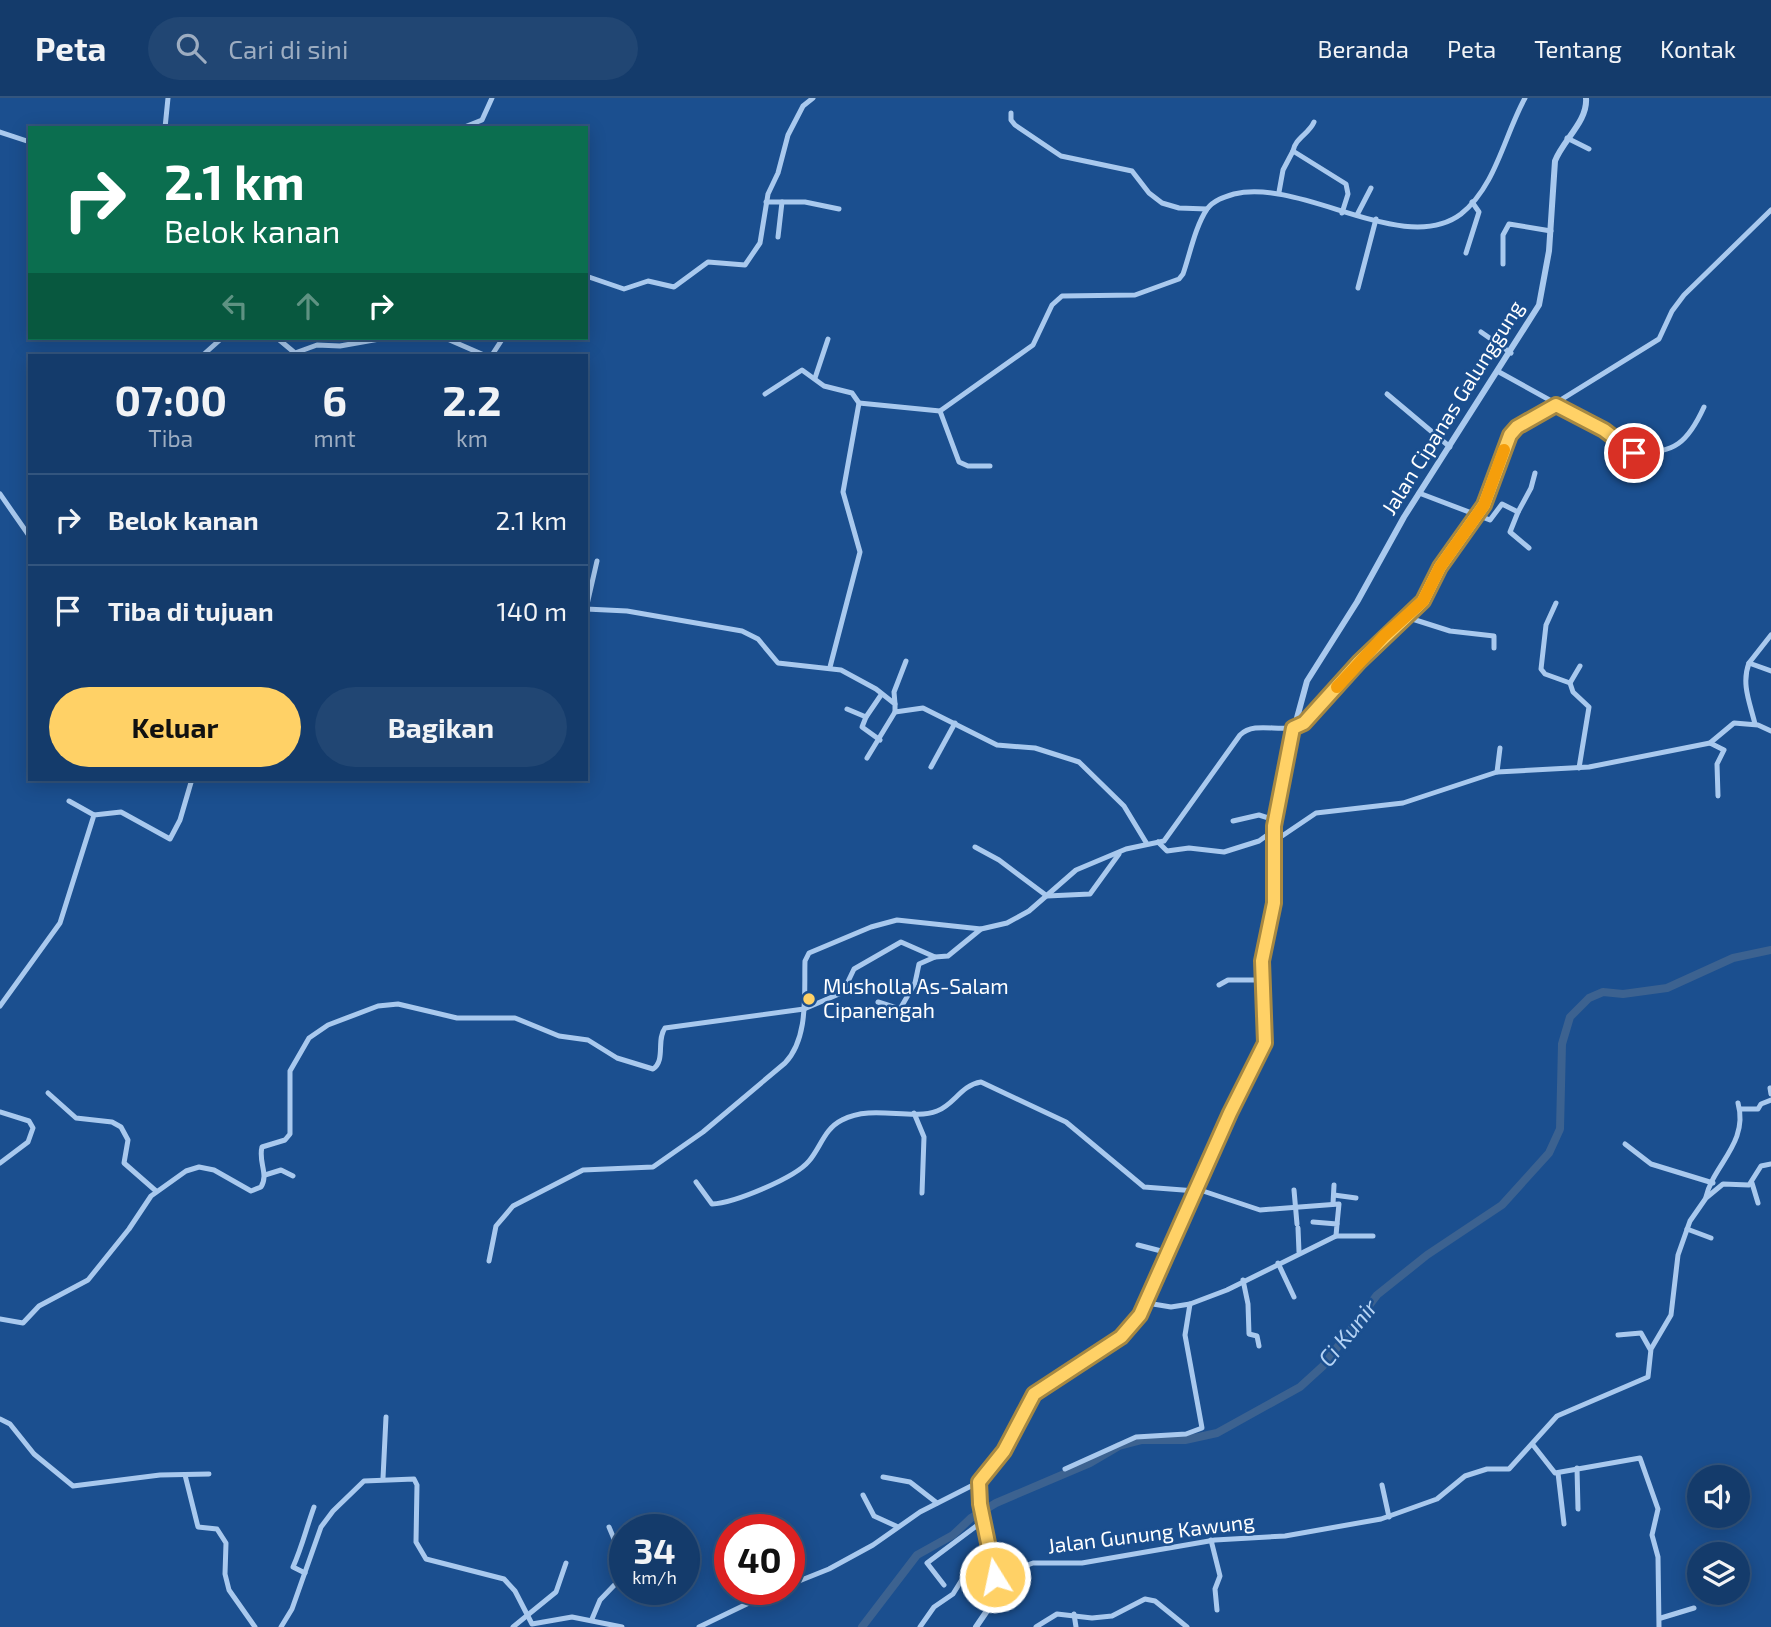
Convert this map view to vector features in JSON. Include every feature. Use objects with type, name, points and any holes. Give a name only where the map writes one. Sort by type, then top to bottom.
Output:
[{"type":"street","points":[[165,126],[168,98]]},
{"type":"street","points":[[467,126],[482,120],[492,98]]},
{"type":"street","points":[[588,277],[624,289],[650,281],[674,287],[708,262],[743,266],[760,243],[766,202],[788,135],[803,106],[813,98]]},
{"type":"street","points":[[859,403],[940,411],[1033,345],[1052,305],[1062,296],[1135,295],[1181,277],[1207,209],[1220,198],[1251,191],[1279,192],[1342,213],[1431,228],[1461,213],[1472,202],[1497,162],[1525,98]]},
{"type":"street","name":"Jalan Cipanas Galunggung","points":[[979,1482],[1004,1451],[1034,1394],[1121,1337],[1132,1326],[1147,1303],[1234,1104],[1262,1053],[1266,1023],[1262,961],[1274,903],[1273,834],[1294,725],[1313,668],[1356,602],[1419,493],[1499,372],[1539,305],[1555,161],[1586,110],[1587,98]]},
{"type":"street","points":[[1011,113],[1010,120],[1014,125],[1057,154],[1132,171],[1154,198],[1172,207],[1207,209]]},
{"type":"street","points":[[1279,192],[1286,162],[1294,144],[1314,122]]},
{"type":"street","points":[[0,132],[28,141]]},
{"type":"street","points":[[1567,138],[1589,149]]},
{"type":"street","points":[[1293,151],[1346,184],[1348,194],[1342,213]]},
{"type":"street","points":[[1357,215],[1371,188]]},
{"type":"street","points":[[766,202],[804,202],[839,209]]},
{"type":"street","points":[[778,237],[782,202]]},
{"type":"street","points":[[1466,253],[1479,212],[1472,202]]},
{"type":"street","points":[[489,1261],[496,1226],[513,1206],[583,1170],[653,1167],[703,1132],[790,1058],[800,1010],[805,961],[818,949],[871,927],[897,920],[981,929],[1007,923],[1047,896],[1076,870],[1121,851],[1168,837],[1246,730],[1304,723],[1359,662],[1423,601],[1440,567],[1489,494],[1510,435],[1517,427],[1660,339],[1672,311],[1684,295],[1771,210]]},
{"type":"street","points":[[1358,288],[1376,219]]},
{"type":"street","points":[[1503,264],[1503,233],[1509,224],[1549,230]]},
{"type":"street","points":[[1481,332],[1511,353]]},
{"type":"street","points":[[815,378],[828,339]]},
{"type":"street","points":[[204,354],[220,340]]},
{"type":"street","points":[[279,340],[295,353],[317,345],[340,346],[374,340]]},
{"type":"street","points":[[450,340],[482,354]]},
{"type":"street","points":[[765,394],[798,370],[807,371],[824,386],[852,393],[859,403],[843,492],[860,552],[830,667]]},
{"type":"street","points":[[1499,372],[1604,430],[1628,450],[1637,453],[1668,450],[1686,439],[1704,407]]},
{"type":"street","points":[[1387,394],[1450,447]]},
{"type":"street","points":[[940,411],[959,462],[968,466],[990,466]]},
{"type":"street","points":[[1529,548],[1510,531],[1531,488],[1535,473]]},
{"type":"street","points":[[1419,493],[1492,520],[1502,504],[1518,512]]},
{"type":"street","points":[[0,494],[28,534]]},
{"type":"street","points":[[588,600],[597,561]]},
{"type":"street","points":[[1556,603],[1546,625],[1541,669],[1545,674],[1570,683]]},
{"type":"street","points":[[588,609],[627,611],[742,631],[758,639],[778,663],[841,670],[895,704]]},
{"type":"street","points":[[1406,617],[1452,632],[1494,636],[1494,648]]},
{"type":"street","points":[[1755,724],[1744,679],[1749,663],[1771,635]]},
{"type":"street","points":[[867,758],[894,712],[894,692],[906,661]]},
{"type":"street","points":[[1749,663],[1771,671]]},
{"type":"street","points":[[1578,768],[1588,707],[1573,692],[1570,683],[1580,666]]},
{"type":"street","points":[[880,740],[862,727],[881,695]]},
{"type":"street","points":[[894,712],[923,708],[997,746],[1035,748],[1079,762],[1124,806],[1147,844]]},
{"type":"street","points":[[847,709],[866,718]]},
{"type":"street","points":[[931,768],[955,723]]},
{"type":"street","points":[[1158,842],[1167,851],[1189,848],[1224,852],[1273,834],[1282,836],[1317,813],[1403,803],[1497,772],[1578,768],[1710,743],[1734,723],[1755,724],[1771,731]]},
{"type":"street","points":[[1710,743],[1724,750],[1717,764],[1718,796]]},
{"type":"street","points":[[1497,772],[1500,748]]},
{"type":"street","points":[[69,801],[94,815],[121,812],[170,839],[180,820],[191,781]]},
{"type":"street","points":[[0,1006],[61,921],[94,815]]},
{"type":"street","points":[[1233,821],[1259,816],[1275,820]]},
{"type":"street","points":[[975,847],[999,860],[1047,896],[1090,894],[1105,868],[1121,851]]},
{"type":"street","points":[[878,1002],[901,1008],[915,984],[919,964],[934,957],[955,953],[981,929]]},
{"type":"street","points":[[0,1318],[23,1323],[39,1306],[88,1280],[156,1191],[179,1180],[191,1168],[214,1170],[251,1191],[261,1187],[265,1175],[260,1162],[262,1147],[287,1139],[290,1135],[289,1074],[309,1038],[328,1025],[378,1006],[398,1004],[457,1018],[515,1018],[559,1036],[588,1040],[617,1058],[653,1069],[660,1061],[661,1032],[665,1028],[800,1010],[839,993],[844,989],[854,969],[901,942],[934,957]]},
{"type":"street","points":[[1219,985],[1228,980],[1262,980]]},
{"type":"street","points":[[696,1182],[712,1204],[729,1201],[761,1189],[804,1166],[830,1128],[844,1118],[859,1114],[940,1111],[964,1087],[972,1083],[986,1083],[1066,1122],[1144,1187],[1196,1190],[1260,1210],[1333,1204],[1340,1206],[1336,1236]]},
{"type":"street","points":[[48,1093],[76,1118],[112,1122],[121,1127],[128,1140],[124,1163],[156,1191]]},
{"type":"street","points":[[1618,1335],[1641,1332],[1651,1349],[1671,1315],[1678,1255],[1687,1229],[1737,1136],[1739,1106],[1758,1109],[1761,1104],[1771,1100]]},
{"type":"street","points":[[0,1112],[29,1121],[33,1128],[27,1142],[0,1163]]},
{"type":"street","points":[[914,1113],[924,1137],[922,1193]]},
{"type":"street","points":[[1625,1144],[1643,1161],[1713,1182]]},
{"type":"street","points":[[1758,1203],[1752,1183],[1761,1166],[1771,1164]]},
{"type":"street","points":[[265,1175],[281,1170],[293,1176]]},
{"type":"street","points":[[1706,1198],[1727,1182],[1752,1183]]},
{"type":"street","points":[[1333,1204],[1334,1185]]},
{"type":"street","points":[[1294,1190],[1299,1252]]},
{"type":"street","points":[[1334,1195],[1356,1198]]},
{"type":"street","points":[[1312,1222],[1336,1224]]},
{"type":"street","points":[[1687,1229],[1711,1238]]},
{"type":"street","points":[[1147,1303],[1171,1307],[1190,1304],[1336,1236],[1373,1236]]},
{"type":"street","points":[[1138,1245],[1169,1253]]},
{"type":"street","points":[[1278,1263],[1294,1297]]},
{"type":"street","points":[[1243,1280],[1248,1304],[1248,1334],[1257,1336],[1259,1346]]},
{"type":"street","points":[[1065,1469],[1136,1437],[1186,1434],[1202,1429],[1185,1335],[1190,1304]]},
{"type":"street","name":"Jalan Gunung Kawung","points":[[995,1577],[1033,1563],[1082,1563],[1211,1540],[1284,1536],[1389,1517],[1437,1499],[1465,1476],[1487,1469],[1508,1469],[1558,1416],[1648,1377],[1651,1349]]},
{"type":"street","points":[[383,1478],[386,1417]]},
{"type":"street","points":[[0,1419],[9,1423],[34,1454],[72,1486],[209,1474]]},
{"type":"street","points":[[1533,1445],[1552,1471],[1558,1473],[1640,1458],[1658,1509],[1652,1535],[1658,1556],[1661,1618],[1659,1627]]},
{"type":"street","points":[[1577,1468],[1578,1509]]},
{"type":"street","points":[[1558,1473],[1564,1524]]},
{"type":"street","points":[[185,1475],[198,1527],[217,1529],[223,1536],[226,1583],[255,1627]]},
{"type":"street","points":[[281,1627],[325,1521],[360,1484],[383,1478],[406,1477],[416,1481],[416,1542],[421,1555],[431,1562],[504,1579],[515,1591],[527,1617],[535,1624],[572,1617],[622,1627]]},
{"type":"street","points":[[883,1477],[910,1482],[937,1503]]},
{"type":"street","points":[[805,1579],[873,1545],[897,1526],[979,1482],[982,1519],[990,1549],[996,1594],[978,1625],[987,1627]]},
{"type":"street","points":[[1382,1485],[1389,1517]]},
{"type":"street","points":[[863,1495],[874,1516],[897,1526]]},
{"type":"street","points":[[305,1573],[293,1567],[305,1543],[304,1536],[314,1507]]},
{"type":"street","points":[[944,1585],[927,1566],[928,1562],[982,1519]]},
{"type":"street","points":[[1211,1540],[1214,1563],[1220,1576],[1215,1590],[1217,1610]]},
{"type":"street","points":[[919,1627],[934,1606],[953,1594],[976,1557],[990,1549]]},
{"type":"street","points":[[513,1627],[556,1592],[566,1563]]},
{"type":"street","points":[[592,1619],[600,1600],[609,1591]]},
{"type":"street","points":[[1036,1627],[1053,1616],[1112,1616],[1145,1599],[1155,1601],[1186,1627]]},
{"type":"street","points":[[699,1627],[745,1605]]},
{"type":"street","points":[[1661,1618],[1694,1608]]},
{"type":"street","points":[[1074,1614],[1076,1627]]},
{"type":"waterway","name":"Ci Kunir","points":[[862,1627],[917,1555],[953,1535],[971,1518],[996,1503],[1090,1463],[1119,1446],[1142,1440],[1185,1440],[1217,1433],[1300,1387],[1323,1366],[1377,1295],[1427,1255],[1502,1205],[1549,1153],[1560,1129],[1562,1044],[1570,1017],[1589,998],[1603,992],[1623,994],[1667,988],[1733,958],[1771,950]]},
{"type":"slow traffic","points":[[1337,687],[1384,636],[1423,601],[1440,567],[1484,505],[1504,450]]},
{"type":"place","name":"Musholla As-Salam Cipanengah","points":[[809,999]]},
{"type":"route","points":[[995,1577],[982,1517],[979,1482],[1004,1451],[1034,1394],[1054,1378],[1121,1337],[1140,1315],[1230,1113],[1262,1053],[1266,1023],[1261,972],[1274,903],[1274,826],[1293,728],[1304,723],[1384,636],[1423,601],[1440,567],[1484,505],[1503,451],[1517,427],[1556,405],[1604,430],[1634,453]]}]
